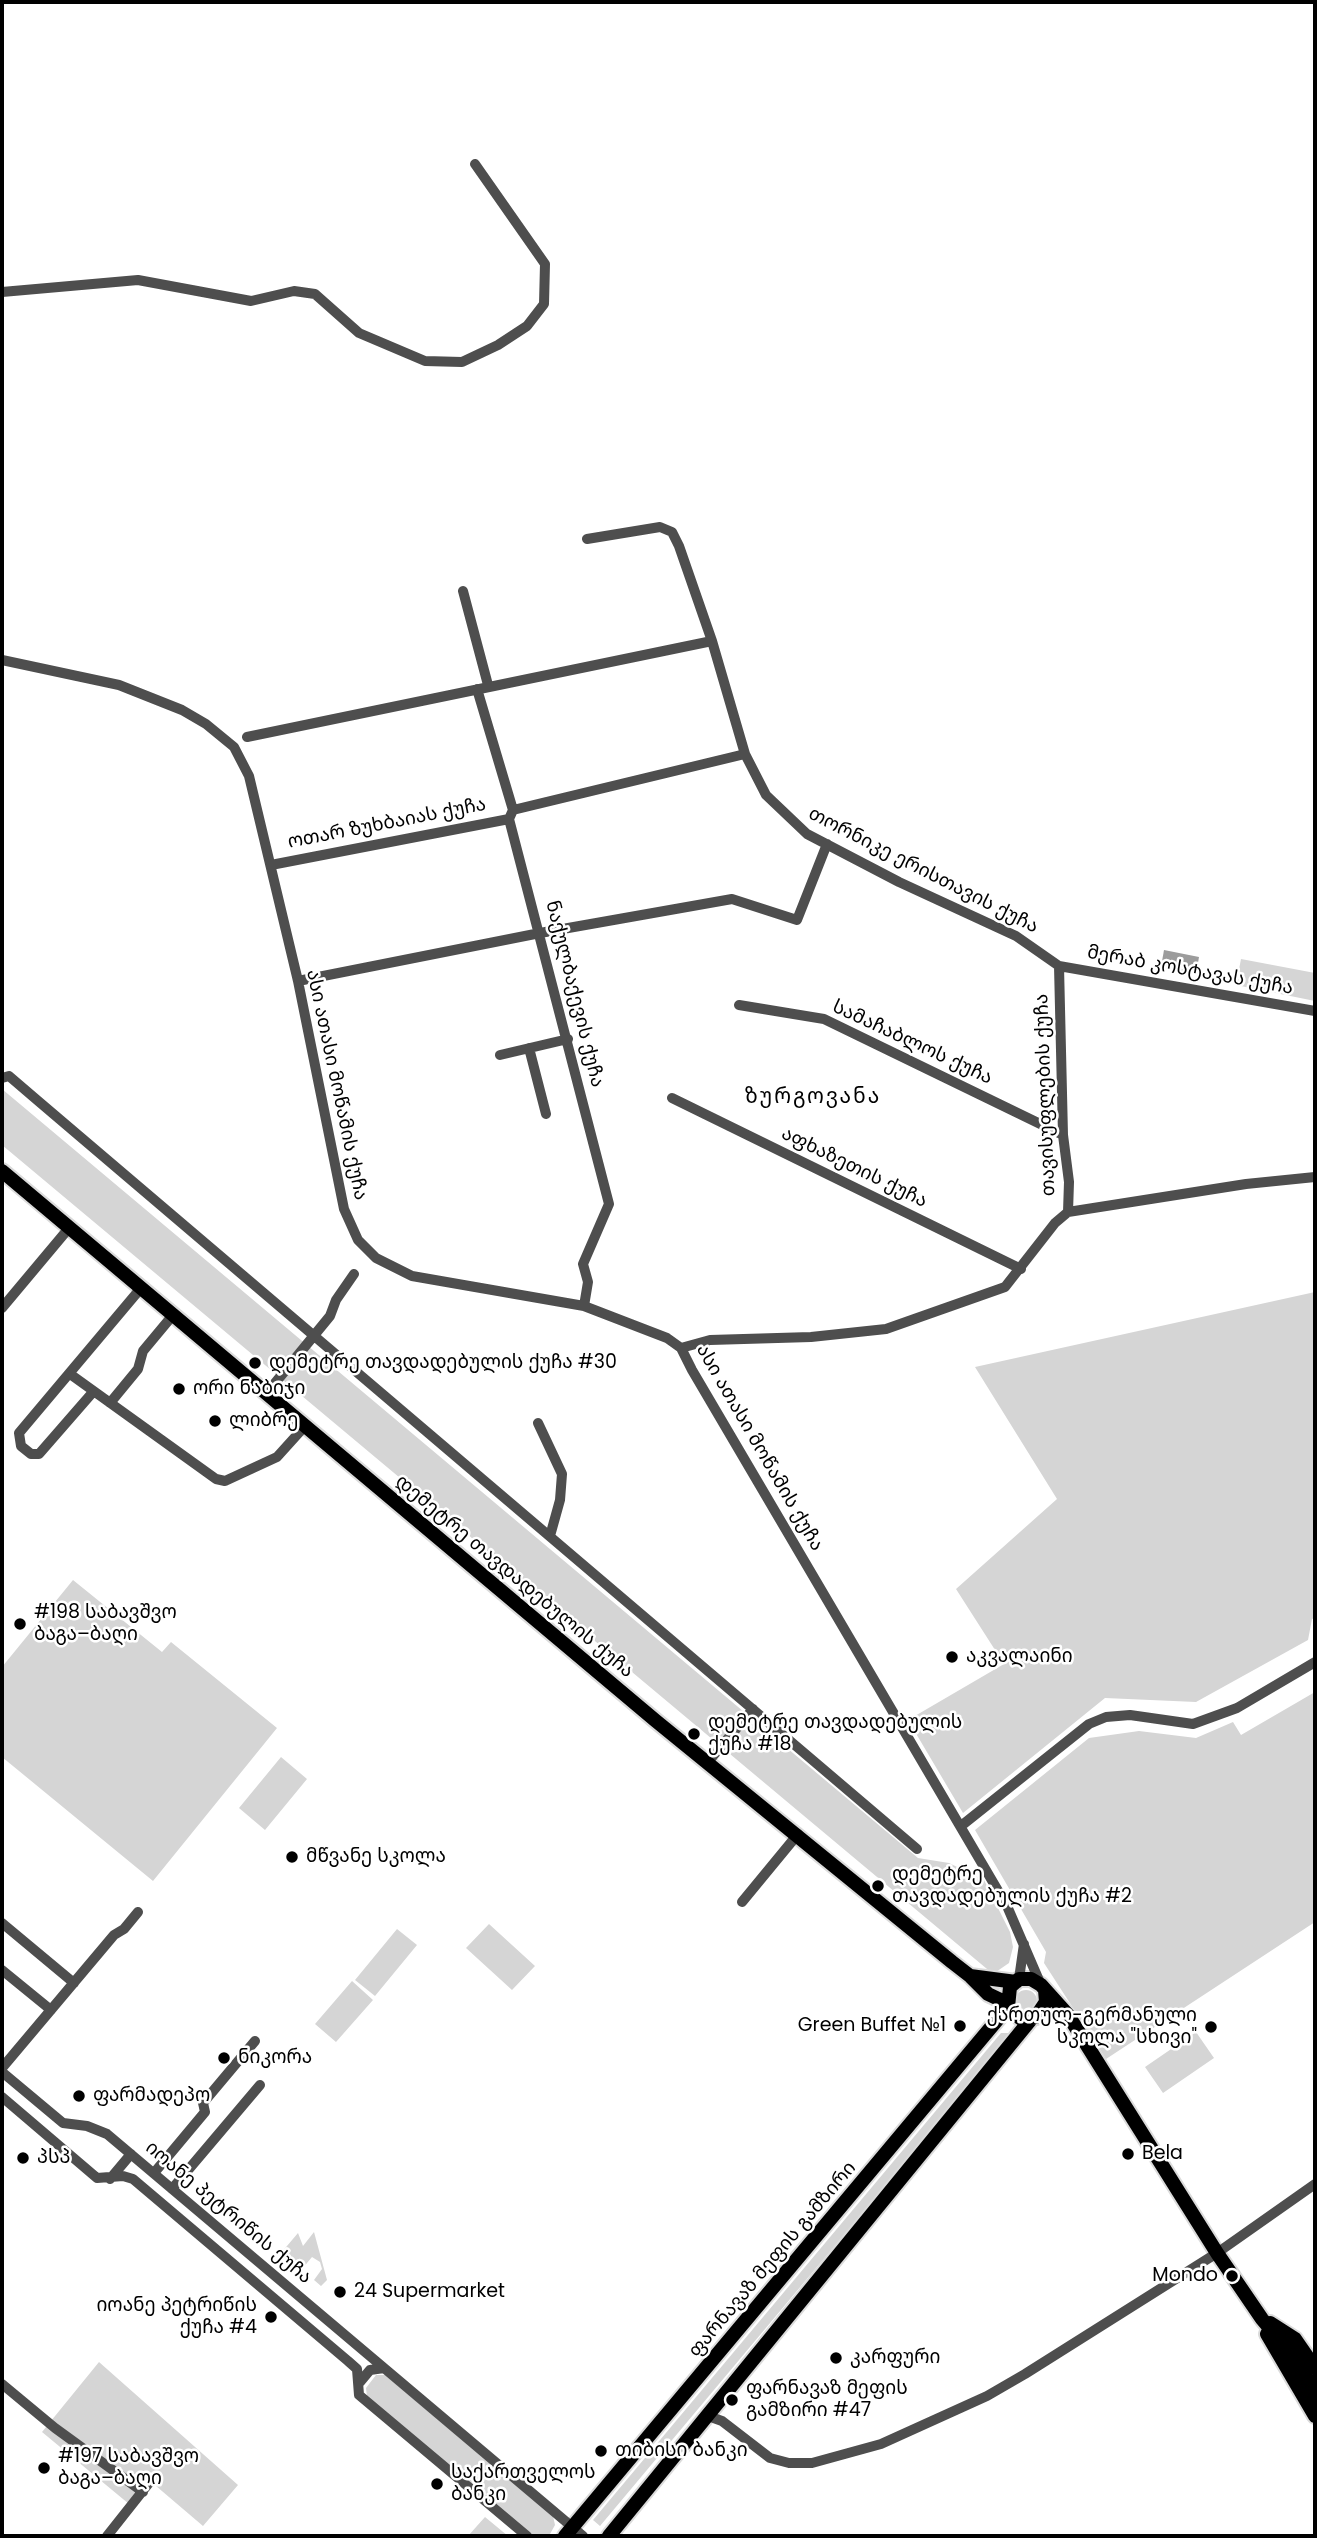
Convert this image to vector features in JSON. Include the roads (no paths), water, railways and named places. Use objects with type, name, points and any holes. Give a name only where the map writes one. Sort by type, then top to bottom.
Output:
[{"type":"main road","name":"დემეტრე თავდადებულის ქუჩა","points":[[2,1171],[707,1763],[798,1834],[970,1976],[988,1994],[1007,2005]]},
{"type":"main road","points":[[970,1976],[1031,1979],[1068,2015],[1217,2253],[1262,2319],[1294,2357],[1315,2392]]},
{"type":"main road","points":[[1018,1980],[1007,1995],[1007,2005],[1020,2018],[1068,2015]]},
{"type":"main road","points":[[609,2536],[1036,2016],[1046,2002],[1043,1988]]},
{"type":"main road","points":[[988,1994],[993,2018],[990,2031]]},
{"type":"main road","name":"ფარნავაზ მეფის გამზირი","points":[[574,2533],[990,2031],[1007,2005]]},
{"type":"main road","points":[[1262,2319],[1295,2339],[1315,2368]]},
{"type":"main road","points":[[1262,2319],[1278,2356],[1315,2416]]},
{"type":"street","points":[[2,292],[138,280],[251,301],[294,291],[315,294],[359,333],[425,361],[462,362],[498,345],[527,326],[544,304],[545,264],[475,164]]},
{"type":"street","name":"თორნიკე ერისთავის ქუჩა","points":[[587,540],[660,527],[672,532],[680,546],[712,640],[745,754],[766,795],[807,834],[899,882],[1016,936],[1059,966]]},
{"type":"street","name":"ნაქულბაქევის ქუჩა","points":[[463,591],[511,814],[609,1204],[583,1264],[588,1282],[584,1306]]},
{"type":"street","points":[[247,737],[712,640]]},
{"type":"street","name":"ასი ათასი მოწამის ქუჩა","points":[[2,660],[118,685],[206,724],[234,747],[249,776],[298,981],[344,1209],[358,1240],[376,1258],[412,1276],[584,1306],[667,1338],[681,1348],[1007,1906],[1043,1988]]},
{"type":"street","name":"ოთარ ზუხბაიას ქუჩა","points":[[271,864],[511,814],[745,754]]},
{"type":"street","points":[[298,981],[540,933],[732,899],[797,920],[827,844]]},
{"type":"street","name":"მერაბ კოსტავას ქუჩა","points":[[1059,966],[1315,1011]]},
{"type":"street","name":"თავისუფლების ქუჩა","points":[[681,1348],[710,1340],[810,1337],[886,1329],[1005,1287],[1055,1223],[1068,1212],[1069,1182],[1063,1135],[1059,966]]},
{"type":"street","name":"სამაჩაბლოს ქუჩა","points":[[739,1005],[824,1019],[1063,1135]]},
{"type":"street","points":[[500,1055],[568,1039]]},
{"type":"street","points":[[529,1048],[546,1114]]},
{"type":"street","points":[[5,1077],[314,1335],[917,1849]]},
{"type":"street","name":"აფხაზეთის ქუჩა","points":[[671,1098],[1021,1269]]},
{"type":"street","points":[[1068,1212],[1246,1184],[1315,1177]]},
{"type":"street","points":[[2,1308],[69,1228]]},
{"type":"street","points":[[266,1394],[333,1311],[336,1300],[354,1275]]},
{"type":"street","points":[[93,1392],[42,1452],[31,1454],[21,1446],[19,1433],[141,1288]]},
{"type":"street","points":[[110,1403],[138,1369],[143,1351],[173,1315]]},
{"type":"street","points":[[70,1374],[216,1479],[225,1481],[276,1457],[305,1426]]},
{"type":"street","points":[[538,1423],[562,1474],[560,1500],[550,1536]]},
{"type":"street","points":[[961,1826],[1089,1724],[1106,1717],[1130,1715],[1193,1724],[1237,1708],[1315,1662]]},
{"type":"street","points":[[707,1763],[752,1709]]},
{"type":"street","points":[[742,1902],[798,1834]]},
{"type":"street","points":[[2,2070],[114,1935],[124,1930],[138,1912]]},
{"type":"street","points":[[2,1923],[74,1983]]},
{"type":"street","points":[[1018,1980],[1024,1944]]},
{"type":"street","points":[[2,1970],[51,2010]]},
{"type":"street","points":[[133,2179],[149,2169],[205,2112],[203,2104],[255,2041]]},
{"type":"street","name":"იოანე პეტრიწის ქუჩა","points":[[2,2070],[63,2123],[87,2126],[107,2134],[574,2533]]},
{"type":"street","points":[[172,2189],[260,2085]]},
{"type":"street","name":"იოანე პეტრიწის ქუჩა","points":[[2,2097],[97,2178],[123,2176],[133,2179],[357,2369],[359,2395],[527,2536]]},
{"type":"street","points":[[110,2179],[131,2154]]},
{"type":"street","points":[[708,2416],[722,2421],[770,2458],[789,2463],[812,2463],[881,2444],[987,2396],[1217,2253],[1315,2184]]},
{"type":"street","points":[[215,2248],[226,2235]]},
{"type":"street","points":[[360,2382],[370,2370],[384,2368]]},
{"type":"street","points":[[2,2384],[55,2428],[146,2487],[107,2536]]},
{"type":"place","name":"დემეტრე თავდადებულის ქუჩა #30","points":[[255,1363]]},
{"type":"place","name":"ორი ნაბიჯი","points":[[179,1389]]},
{"type":"place","name":"ლიბრე","points":[[215,1421]]},
{"type":"place","name":"#198 საბავშვო ბაგა–ბაღი","points":[[20,1624]]},
{"type":"place","name":"აკვალაინი","points":[[952,1657]]},
{"type":"place","name":"დემეტრე თავდადებულის ქუჩა #18","points":[[694,1734]]},
{"type":"place","name":"მწვანე სკოლა","points":[[292,1857]]},
{"type":"place","name":"დემეტრე თავდადებულის ქუჩა #2","points":[[878,1886]]},
{"type":"place","name":"Green Buffet №1","points":[[960,2026]]},
{"type":"place","name":"ქართულ-გერმანული სკოლა \"სხივი\"","points":[[1211,2027]]},
{"type":"place","name":"ნიკორა","points":[[224,2058]]},
{"type":"place","name":"ფარმადეპო","points":[[79,2096]]},
{"type":"place","name":"Bela","points":[[1128,2154]]},
{"type":"place","name":"პსპ","points":[[23,2158]]},
{"type":"place","name":"Mondo","points":[[1232,2276]]},
{"type":"place","name":"24 Supermarket","points":[[340,2292]]},
{"type":"place","name":"იოანე პეტრიწის ქუჩა #4","points":[[271,2317]]},
{"type":"place","name":"კარფური","points":[[836,2358]]},
{"type":"place","name":"ფარნავაზ მეფის გამზირი #47","points":[[732,2400]]},
{"type":"place","name":"თიბისი ბანკი","points":[[601,2451]]},
{"type":"place","name":"#197 საბავშვო ბაგა–ბაღი","points":[[44,2468]]},
{"type":"place","name":"საქართველოს ბანკი","points":[[437,2484]]},
{"type":"district","name":"ზურგოვანა","points":[[813,1098]]}]
